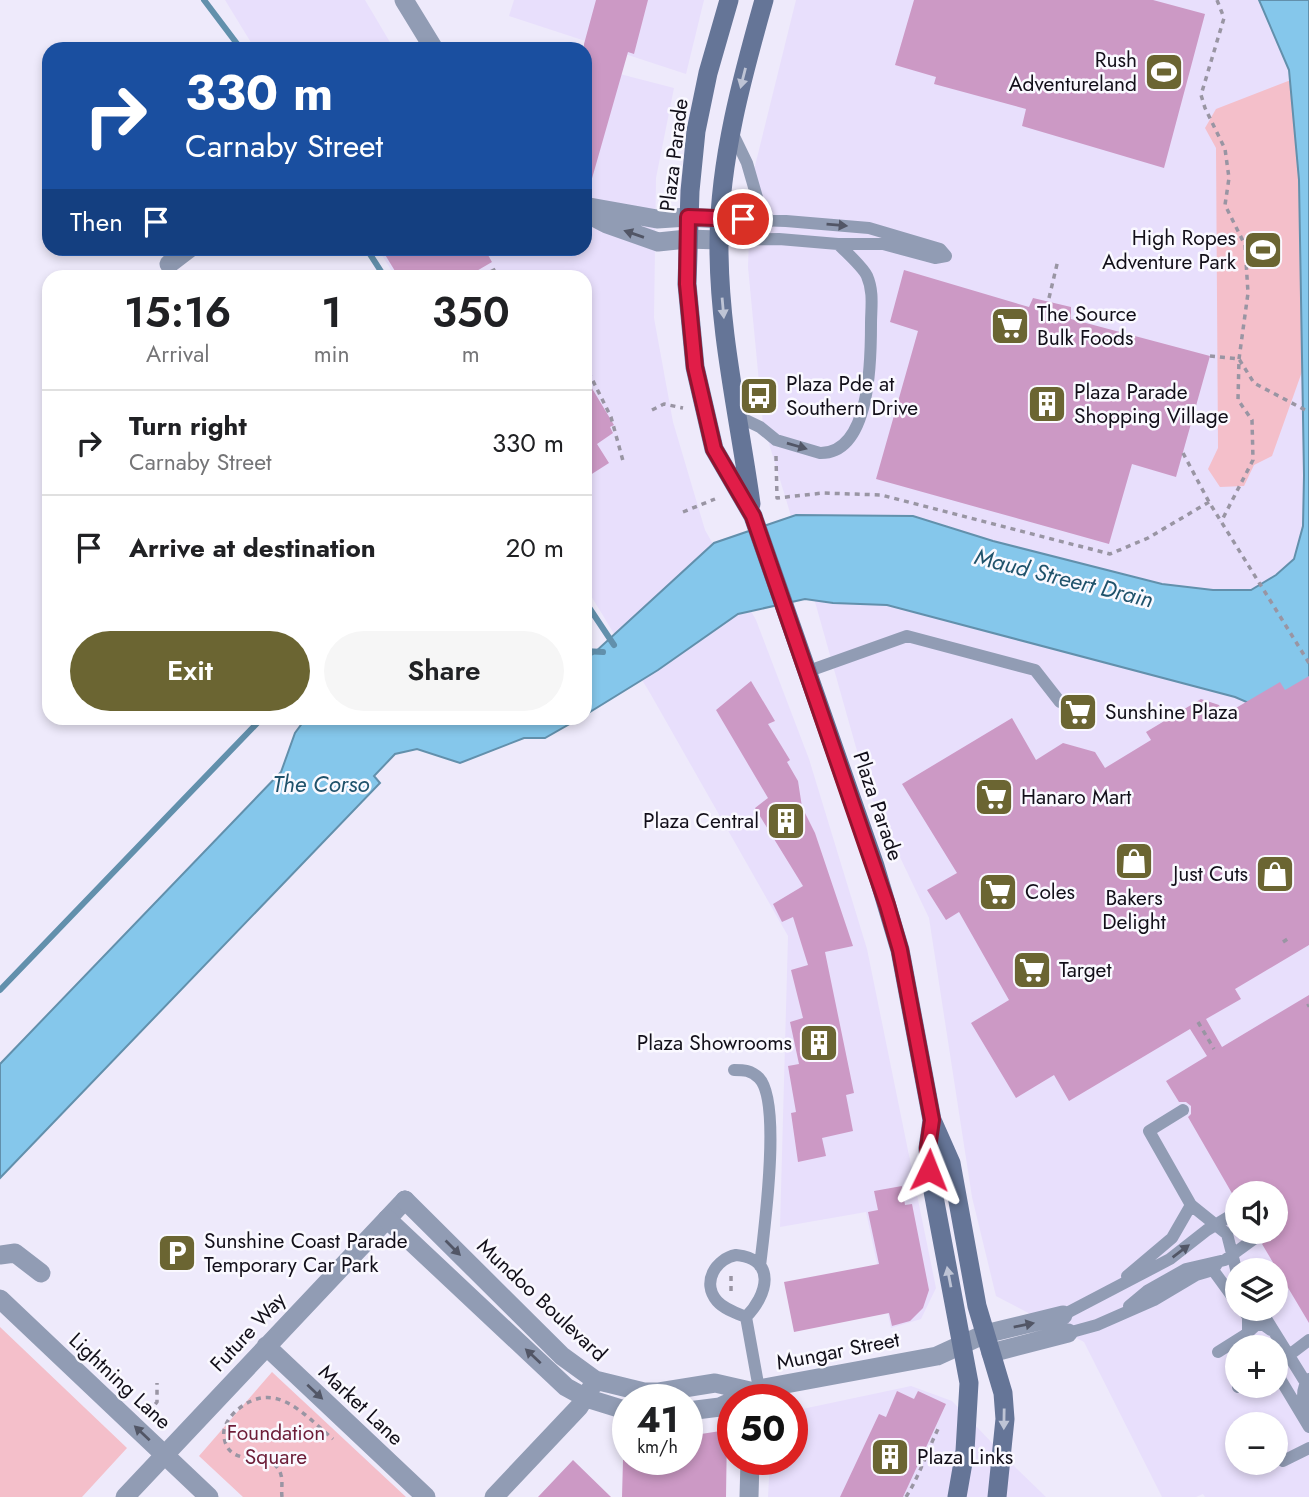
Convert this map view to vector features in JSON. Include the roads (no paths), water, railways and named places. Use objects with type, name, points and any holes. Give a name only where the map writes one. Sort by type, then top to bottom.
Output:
[{"type":"main road","name":"Plaza Parade","points":[[729,0],[708,73],[696,131],[688,217],[687,284],[695,367],[714,449],[753,516]]},
{"type":"main road","name":"Plaza Parade","points":[[764,0],[731,129],[720,219],[723,314],[729,369],[753,516],[887,905],[900,950],[932,1120],[951,1163],[976,1306],[1001,1385],[1005,1409],[997,1497]]},
{"type":"main road","name":"Plaza Parade","points":[[932,1120],[928,1148],[929,1170],[968,1383],[965,1451],[957,1497]]},
{"type":"street","points":[[404,0],[430,42]]},
{"type":"street","points":[[592,210],[657,219],[720,219]]},
{"type":"street","points":[[592,214],[607,224],[658,242],[719,240]]},
{"type":"street","points":[[169,264],[180,256]]},
{"type":"street","name":"Future Way","points":[[125,1497],[405,1200]]},
{"type":"street","name":"Mundoo Boulevard","points":[[405,1200],[562,1356],[590,1389]]},
{"type":"street","name":"Mundoo Boulevard","points":[[387,1219],[566,1387],[659,1392],[719,1384]]},
{"type":"street","points":[[0,1255],[15,1253],[41,1273]]},
{"type":"street","name":"Lightning Lane","points":[[0,1299],[209,1497]]},
{"type":"street","name":"Mungar Street","points":[[962,1350],[985,1334],[1066,1324]]},
{"type":"street","name":"Mungar Street","points":[[797,1384],[962,1350],[990,1353],[1066,1324]]},
{"type":"street","name":"Market Lane","points":[[266,1346],[426,1497]]},
{"type":"street","points":[[494,1497],[590,1389],[612,1402]]},
{"type":"street","points":[[749,1497],[750,1475]]},
{"type":"lane","points":[[731,129],[747,163],[758,201],[769,220]]},
{"type":"lane","points":[[719,240],[779,239],[838,244],[883,244],[935,258],[946,256],[940,249],[869,228],[720,219]]},
{"type":"lane","points":[[737,415],[760,427],[776,440],[820,453],[840,446],[857,425],[862,414],[872,358],[873,299],[867,274],[838,244]]},
{"type":"lane","points":[[806,672],[907,636],[1035,670],[1060,702]]},
{"type":"lane","points":[[734,1070],[748,1070],[760,1078],[766,1089],[769,1106],[768,1185],[760,1266]]},
{"type":"lane","points":[[1183,1110],[1149,1131],[1191,1205],[1227,1234],[1231,1242],[1232,1256]]},
{"type":"lane","points":[[1066,1324],[1169,1241],[1182,1225],[1191,1205]]},
{"type":"lane","points":[[1101,1296],[1170,1259],[1225,1219]]},
{"type":"lane","points":[[1066,1324],[1097,1325],[1154,1300],[1216,1266],[1244,1244]]},
{"type":"lane","points":[[746,1317],[719,1303],[713,1295],[711,1277],[720,1262],[728,1257],[745,1256],[760,1266],[764,1274],[764,1292],[746,1317],[753,1384]]},
{"type":"lane","points":[[1216,1266],[1225,1282]]},
{"type":"lane","points":[[1248,1321],[1248,1331]]},
{"type":"lane","points":[[1267,1321],[1276,1335]]},
{"type":"lane","points":[[1218,1352],[1260,1324],[1274,1332]]},
{"type":"lane","points":[[1288,1354],[1309,1340]]},
{"type":"lane","points":[[1288,1356],[1308,1383],[1303,1398],[1309,1426]]},
{"type":"lane","points":[[1288,1392],[1309,1426]]},
{"type":"lane","points":[[1288,1458],[1309,1448]]},
{"type":"water","name":"Maud Streert Drain","points":[[1259,0],[1309,0],[1309,729],[1235,697],[887,605],[805,599],[738,614],[658,670],[592,711],[592,655],[714,543],[796,515],[913,516],[993,541],[1162,584],[1213,590],[1251,590],[1276,575],[1294,559],[1303,526],[1304,475],[1299,180],[1289,70]]},
{"type":"water","name":"The Corso","points":[[301,725],[568,725],[545,738],[524,738],[460,763],[417,749],[395,754],[374,776],[380,783],[0,1178],[0,1064],[281,772],[295,733]]},
{"type":"waterway","points":[[204,0],[236,42]]},
{"type":"waterway","points":[[371,256],[380,270]]},
{"type":"waterway","points":[[592,612],[614,645]]},
{"type":"waterway","points":[[592,651],[603,652]]},
{"type":"waterway","points":[[0,990],[255,725]]},
{"type":"place","name":"Rush Adventureland","points":[[1164,72]]},
{"type":"place","name":"High Ropes Adventure Park","points":[[1263,250]]},
{"type":"place","name":"The Source Bulk Foods","points":[[1010,326]]},
{"type":"place","name":"Plaza Pde at Southern Drive","points":[[759,396]]},
{"type":"place","name":"Plaza Parade Shopping Village","points":[[1047,404]]},
{"type":"place","name":"Sunshine Plaza","points":[[1078,712]]},
{"type":"place","name":"Hanaro Mart","points":[[994,797]]},
{"type":"place","name":"Plaza Central","points":[[786,821]]},
{"type":"place","name":"Bakers Delight","points":[[1134,861]]},
{"type":"place","name":"Just Cuts","points":[[1275,874]]},
{"type":"place","name":"Coles","points":[[998,892]]},
{"type":"place","name":"Target","points":[[1032,970]]},
{"type":"place","name":"Plaza Showrooms","points":[[819,1043]]},
{"type":"place","name":"Sunshine Coast Parade Temporary Car Park","points":[[177,1253]]},
{"type":"place","name":"Plaza Links","points":[[890,1457]]},
{"type":"park label","name":"Foundation Square","points":[[276,1445]]}]
